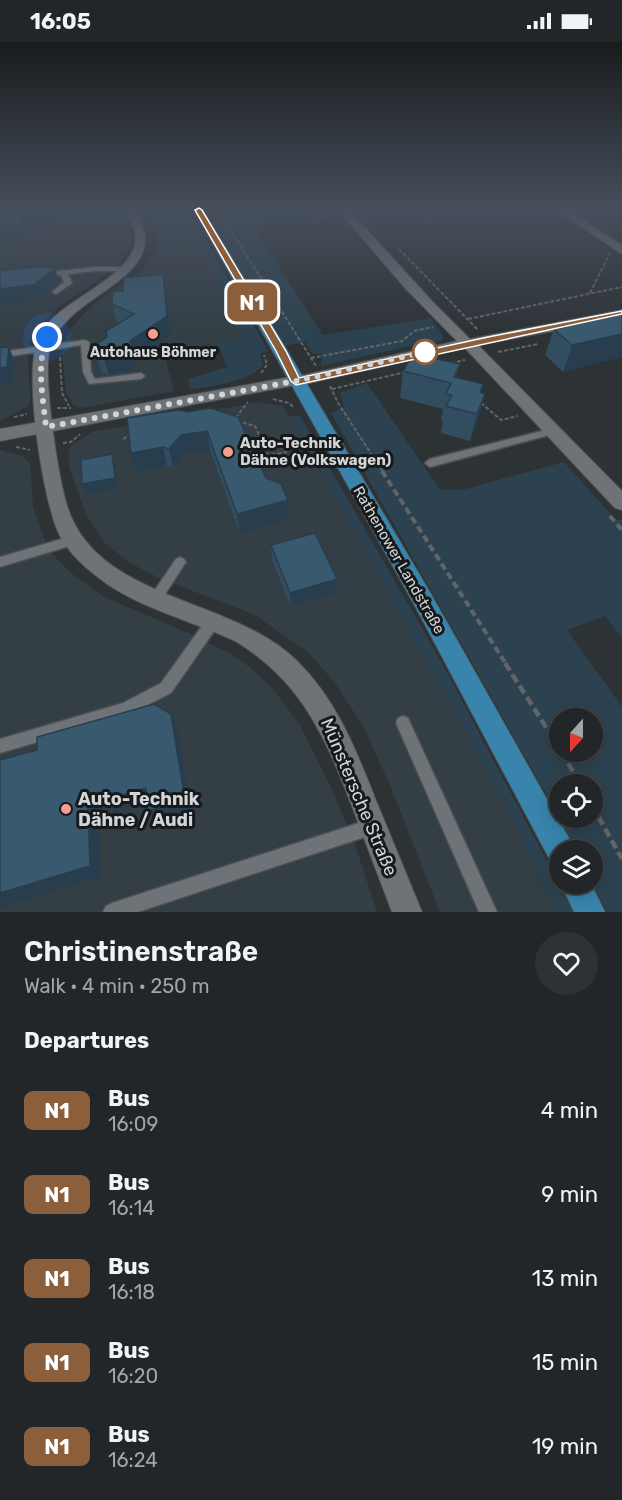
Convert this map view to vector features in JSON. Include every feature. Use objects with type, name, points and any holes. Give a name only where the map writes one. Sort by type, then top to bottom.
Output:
[{"type":"main road","name":"Rathenower Landstraße","points":[[223,251],[423,600],[555,840]]},
{"type":"main road","points":[[581,894],[590,912]]},
{"type":"street","points":[[43,348],[56,321],[124,269],[136,257],[138,251]]},
{"type":"street","points":[[378,251],[467,352],[482,356],[622,503]]},
{"type":"street","points":[[0,435],[296,381],[327,382],[467,352],[488,339],[622,314]]},
{"type":"street","name":"Münstersche Straße","points":[[43,348],[46,427],[57,505],[72,541],[99,568],[116,580],[244,634],[293,672],[326,714],[339,740],[406,912]]},
{"type":"lane","points":[[31,277],[124,269]]},
{"type":"lane","points":[[56,292],[68,283],[64,273]]},
{"type":"lane","points":[[0,355],[85,342],[87,372],[92,382],[141,376]]},
{"type":"lane","points":[[430,463],[554,431]]},
{"type":"lane","points":[[0,562],[72,541]]},
{"type":"lane","points":[[156,598],[180,562]]},
{"type":"lane","points":[[0,746],[126,709],[166,688],[214,620]]},
{"type":"lane","points":[[404,723],[488,912]]},
{"type":"lane","points":[[112,912],[374,826]]},
{"type":"path","points":[[244,251],[338,403],[549,733]]},
{"type":"path","points":[[401,251],[498,352]]},
{"type":"path","points":[[590,292],[616,251]]},
{"type":"path","points":[[447,364],[467,352]]},
{"type":"path","points":[[327,382],[407,372],[411,376]]},
{"type":"path","points":[[474,396],[501,420],[518,416]]},
{"type":"path","points":[[270,399],[289,403],[298,413],[338,403]]},
{"type":"path","points":[[237,404],[254,401]]},
{"type":"path","points":[[234,421],[248,402]]},
{"type":"path","points":[[228,419],[255,426],[268,454],[287,452]]},
{"type":"path","points":[[123,440],[128,435],[139,432]]},
{"type":"path","points":[[80,435],[86,433]]},
{"type":"path","points":[[27,450],[32,456]]},
{"type":"path","points":[[603,825],[622,860]]},
{"type":"shaded area","points":[[0,251],[129,251],[121,262],[61,305],[36,329],[30,341],[28,358],[31,401],[27,407],[0,421]]},
{"type":"shaded area","points":[[154,251],[201,251],[246,337],[164,353],[174,391],[82,408],[73,405],[66,392],[62,354],[70,329],[95,303],[142,271]]},
{"type":"shaded area","points":[[201,251],[212,251],[268,351],[260,354],[263,365],[247,376],[229,383],[190,390],[188,379],[227,367],[219,347],[188,349],[246,337]]},
{"type":"shaded area","points":[[229,251],[269,251],[323,335],[431,318],[443,335],[442,341],[423,343],[321,366],[322,354],[313,354],[305,342],[286,346]]},
{"type":"shaded area","points":[[367,383],[440,490],[462,490],[564,462],[616,520],[622,519],[622,638],[605,616],[567,630],[622,707],[622,912],[607,912],[597,894],[603,894],[603,840],[571,840],[564,828],[603,828],[603,774],[549,774],[549,799],[331,413],[344,407],[340,393]]},
{"type":"shaded area","points":[[259,402],[282,406],[290,416],[513,818],[556,912],[440,912],[389,783],[363,726],[335,683],[310,654],[255,615],[159,578],[128,562],[105,543],[86,515],[69,467],[69,451],[72,445],[92,432]]},
{"type":"shaded area","points":[[290,416],[300,416],[443,665],[549,865],[549,894],[564,894],[574,912],[556,912],[513,818]]},
{"type":"shaded area","points":[[0,450],[22,456],[30,463],[33,506],[43,536],[52,554],[71,573],[104,597],[191,634],[231,654],[251,668],[273,689],[300,725],[333,791],[356,847],[377,912],[0,912]]},
{"type":"building","points":[[42,266],[55,269],[37,282],[38,284],[0,289],[0,271]]},
{"type":"building","points":[[163,274],[167,316],[130,341],[131,348],[123,353],[103,356],[96,353],[96,345],[107,337],[106,331],[134,314],[112,304],[113,292],[123,291],[124,278]]},
{"type":"building","points":[[622,314],[622,334],[572,345],[554,329]]},
{"type":"building","points":[[9,347],[7,367],[0,368],[0,348]]},
{"type":"building","points":[[412,356],[460,364],[454,377],[483,384],[480,392],[485,394],[477,414],[446,406],[452,395],[446,394],[451,383],[403,371]]},
{"type":"building","points":[[210,408],[238,417],[266,478],[281,484],[288,500],[237,514],[207,431],[181,435],[169,449],[163,447],[131,453],[127,418],[178,410],[188,412]]},
{"type":"building","points":[[112,454],[115,478],[82,484],[81,460]]},
{"type":"building","points":[[315,533],[337,579],[290,593],[271,545]]},
{"type":"building","points":[[154,704],[171,714],[185,800],[148,811],[146,788],[88,805],[90,866],[0,893],[0,760],[37,750],[37,737]]},
{"type":"bus line","name":"N1","points":[[223,251],[296,381],[488,339],[622,314]]},
{"type":"place","name":"Autohaus Böhmer","points":[[153,334]]},
{"type":"place","name":"Auto-Technik Dähne (Volkswagen)","points":[[228,452]]},
{"type":"place","name":"Auto-Technik Dähne / Audi","points":[[66,809]]},
{"type":"route","points":[[47,337],[43,348],[42,364],[46,427],[296,381],[425,352]]}]
